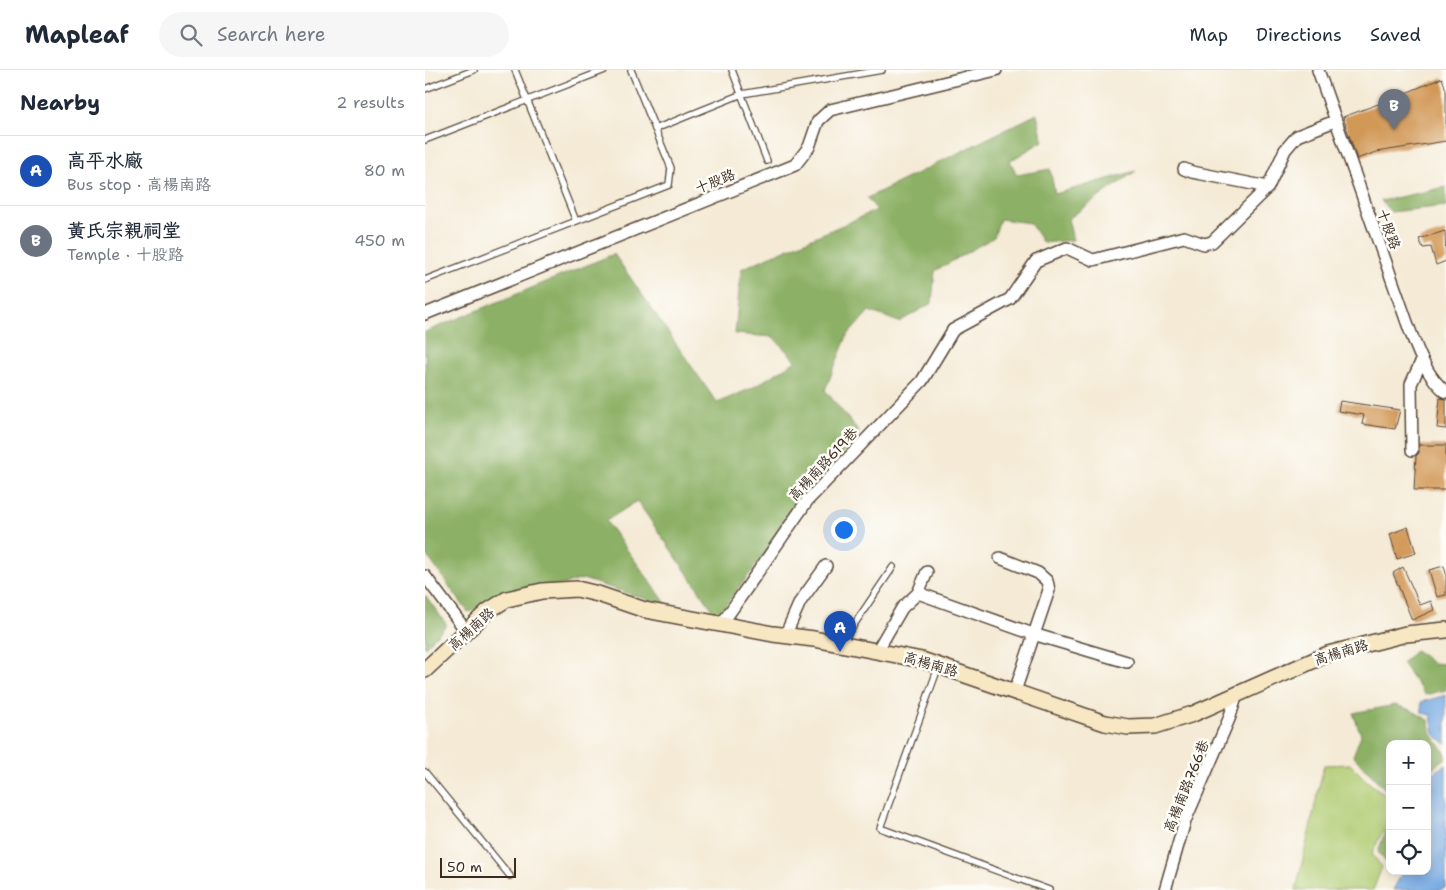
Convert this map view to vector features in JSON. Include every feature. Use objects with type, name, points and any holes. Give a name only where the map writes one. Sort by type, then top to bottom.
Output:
[{"type":"street","name":"十股路","points":[[425,314],[795,165],[809,147],[818,121],[830,110],[996,70]]},
{"type":"street","name":"十股路","points":[[1318,70],[1409,328],[1422,360],[1432,378],[1446,392]]},
{"type":"street","points":[[1184,169],[1268,187],[1285,150],[1297,136],[1335,121]]},
{"type":"street","name":"高楊南路619巷","points":[[721,624],[807,501],[922,382],[953,330],[1010,299],[1037,261],[1067,248],[1093,260],[1184,236],[1204,244],[1212,242],[1268,187]]},
{"type":"street","points":[[1412,450],[1411,384],[1422,360]]},
{"type":"street","points":[[1000,558],[1038,573],[1047,581],[1049,590],[1015,691]]},
{"type":"street","points":[[785,636],[800,602],[826,566]]},
{"type":"street","points":[[877,651],[902,608],[918,593],[927,572]]},
{"type":"street","points":[[425,576],[467,632]]},
{"type":"street","name":"高楊南路","points":[[425,670],[488,611],[507,599],[542,591],[577,589],[645,610],[922,660],[1105,723],[1128,727],[1155,726],[1193,714],[1329,654],[1406,634],[1446,630]]},
{"type":"street","points":[[918,593],[1033,634],[1127,662]]},
{"type":"street","name":"高楊南路766巷","points":[[1165,890],[1185,821],[1226,727],[1237,694]]},
{"type":"lane","points":[[425,89],[474,70]]},
{"type":"lane","points":[[515,70],[576,221]]},
{"type":"lane","points":[[425,140],[605,70]]},
{"type":"lane","points":[[425,280],[669,185],[671,168],[631,70]]},
{"type":"lane","points":[[732,70],[767,161]]},
{"type":"lane","points":[[655,129],[742,94],[883,70]]},
{"type":"lane","points":[[840,644],[893,567]]},
{"type":"lane","points":[[939,666],[880,828],[1049,890]]},
{"type":"lane","points":[[425,772],[510,876]]},
{"type":"green space","points":[[1037,114],[1043,141],[1010,161],[1017,175],[1050,169],[1055,194],[1136,171],[1068,219],[1073,240],[1043,243],[1030,223],[1000,219],[994,237],[935,271],[932,303],[899,322],[869,311],[847,336],[825,390],[859,432],[717,616],[637,501],[606,521],[668,606],[583,579],[468,612],[425,553],[425,332],[614,254],[717,403],[752,388],[796,361],[773,337],[735,334],[741,269],[877,210],[867,198]]},
{"type":"green space","points":[[1446,187],[1446,206],[1391,212],[1381,201]]},
{"type":"green space","points":[[425,595],[447,625],[425,647]]},
{"type":"green space","points":[[1416,650],[1432,663],[1446,664],[1446,690],[1425,695],[1402,663]]},
{"type":"green space","points":[[1395,705],[1411,710],[1429,720],[1430,732],[1446,754],[1446,758],[1431,769],[1431,740],[1386,740],[1386,790],[1353,756],[1361,735],[1353,713]]},
{"type":"green space","points":[[1350,764],[1368,782],[1386,795],[1386,824],[1372,854],[1382,867],[1373,890],[1296,890],[1324,765]]},
{"type":"green space","points":[[1386,829],[1386,862],[1378,852]]},
{"type":"water","points":[[1446,695],[1446,744],[1434,734],[1431,715],[1422,713],[1421,702]]},
{"type":"water","points":[[1446,765],[1446,887],[1440,890],[1393,890],[1401,875],[1431,875],[1431,774]]},
{"type":"building","points":[[1442,78],[1446,90],[1446,141],[1376,152],[1357,159],[1343,117]]},
{"type":"building","points":[[1445,231],[1446,261],[1436,265],[1431,247],[1423,248],[1419,239]]},
{"type":"building","points":[[1440,398],[1446,399],[1446,429],[1437,428]]},
{"type":"building","points":[[1340,401],[1400,410],[1395,429],[1362,424],[1364,415],[1338,411]]},
{"type":"building","points":[[1419,445],[1446,445],[1446,490],[1414,490],[1416,456],[1419,453]]},
{"type":"building","points":[[1408,527],[1416,553],[1397,559],[1390,534]]},
{"type":"building","points":[[1444,566],[1446,573],[1446,595],[1437,597],[1429,570]]},
{"type":"building","points":[[1403,567],[1420,605],[1431,601],[1434,610],[1412,620],[1393,573]]},
{"type":"place","name":"黃氏宗親祠堂","points":[[1394,130]]},
{"type":"place","name":"高平水廠","points":[[840,652]]}]
